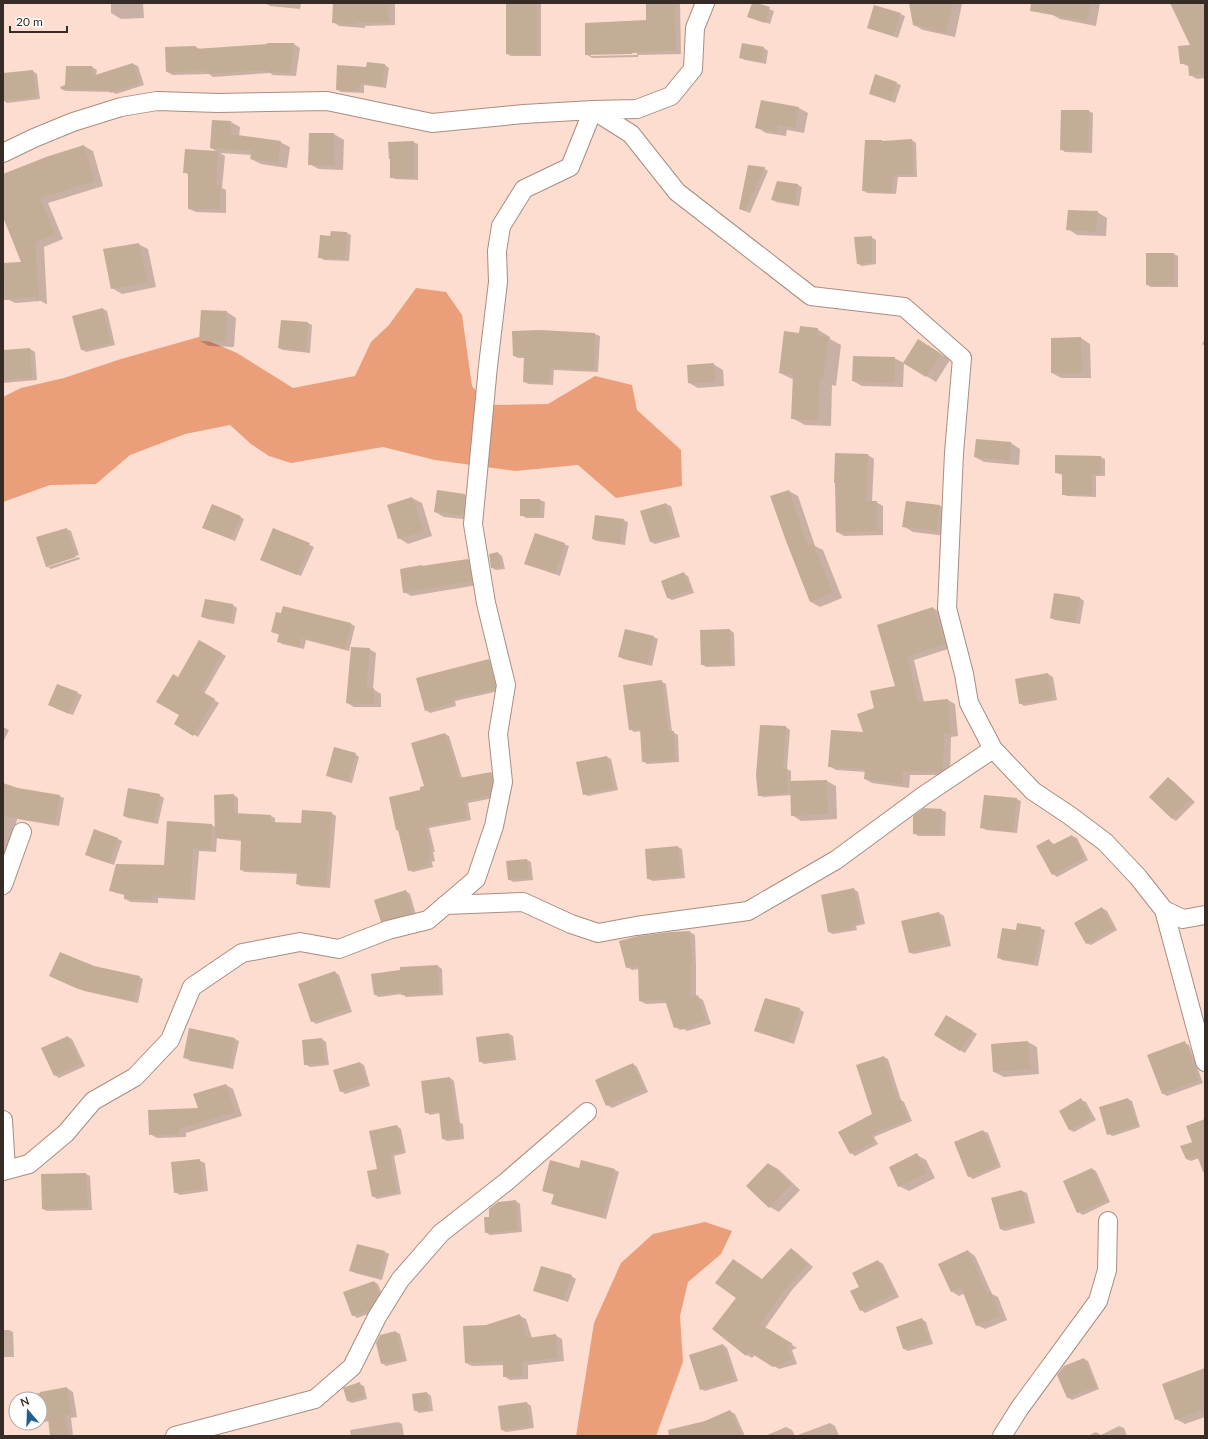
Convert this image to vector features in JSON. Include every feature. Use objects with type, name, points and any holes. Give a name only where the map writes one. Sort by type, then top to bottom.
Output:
[{"type":"street","points":[[3,153],[73,122],[120,107],[158,101],[218,103],[327,101],[432,123],[524,114],[593,110],[637,110],[671,96],[693,70],[695,28],[705,3]]},
{"type":"street","points":[[593,110],[631,134],[677,192],[811,296],[904,307],[962,358],[954,453],[947,608],[964,674],[969,702],[993,749],[1033,791],[1069,815],[1105,842],[1138,877],[1164,910],[1205,1062]]},
{"type":"street","points":[[3,1120],[5,1171],[29,1164],[66,1133],[93,1101],[135,1077],[170,1040],[192,987],[242,953],[300,942],[339,949],[388,930],[428,920],[476,879],[494,826],[503,782],[498,734],[506,685],[486,603],[473,524],[488,366],[498,282],[497,251],[501,226],[524,189],[570,167],[593,110]]},
{"type":"street","points":[[445,905],[523,902],[570,924],[598,933],[636,926],[748,911],[836,860],[923,796],[993,749]]},
{"type":"street","points":[[3,885],[22,832]]},
{"type":"street","points":[[1164,910],[1183,919],[1205,915]]},
{"type":"street","points":[[175,1436],[315,1399],[352,1367],[377,1317],[400,1280],[441,1233],[506,1182],[587,1112]]},
{"type":"street","points":[[1002,1436],[1023,1403],[1098,1301],[1107,1270],[1108,1221]]},
{"type":"shaded area","points":[[416,288],[446,292],[462,315],[472,386],[488,405],[548,404],[595,376],[632,385],[637,410],[681,450],[682,486],[616,498],[578,465],[515,471],[435,460],[383,447],[291,463],[269,456],[251,444],[230,425],[185,434],[130,455],[96,484],[50,485],[3,502],[3,397],[21,388],[64,378],[121,359],[199,337],[237,353],[293,388],[355,376],[371,342],[389,325]]},
{"type":"shaded area","points":[[705,1222],[732,1231],[721,1254],[688,1282],[680,1316],[683,1362],[656,1436],[576,1436],[594,1323],[621,1263],[653,1234]]},
{"type":"building","points":[[333,3],[388,3],[389,22],[358,22],[358,24],[332,23]]},
{"type":"building","points":[[506,3],[537,3],[537,54],[506,54]]},
{"type":"building","points":[[646,3],[675,3],[676,51],[585,55],[585,23],[646,20]]},
{"type":"building","points":[[752,3],[770,7],[765,23],[747,17]]},
{"type":"building","points":[[909,3],[953,3],[946,33],[913,25]]},
{"type":"building","points":[[1031,3],[1090,3],[1087,21],[1030,11]]},
{"type":"building","points":[[1170,3],[1201,3],[1205,12],[1205,79],[1203,74],[1189,76],[1188,63],[1180,64],[1178,46],[1190,45]]},
{"type":"building","points":[[874,5],[901,13],[893,36],[867,28]]},
{"type":"building","points":[[267,43],[294,43],[290,73],[266,72],[266,70],[206,74],[206,71],[166,72],[165,47],[196,46],[196,49]]},
{"type":"building","points":[[742,43],[764,47],[761,62],[739,58]]},
{"type":"building","points":[[367,62],[385,64],[382,86],[360,83],[359,91],[336,90],[337,65],[366,67]]},
{"type":"building","points":[[133,63],[140,83],[110,93],[110,90],[61,89],[60,87],[65,85],[66,66],[92,66],[92,76]]},
{"type":"building","points":[[33,70],[36,97],[3,101],[3,73]]},
{"type":"building","points":[[875,74],[897,82],[891,101],[869,94]]},
{"type":"building","points":[[761,100],[799,107],[795,128],[778,125],[777,132],[755,128]]},
{"type":"building","points":[[1061,110],[1089,110],[1088,151],[1060,150]]},
{"type":"building","points":[[212,120],[231,121],[230,134],[281,141],[278,163],[250,159],[252,151],[210,148]]},
{"type":"building","points":[[309,133],[334,133],[334,165],[308,165]]},
{"type":"building","points":[[912,139],[913,175],[893,175],[892,193],[862,191],[865,140],[882,141]]},
{"type":"building","points":[[414,141],[414,178],[390,178],[388,142]]},
{"type":"building","points":[[84,145],[95,181],[40,198],[55,234],[35,242],[39,299],[36,300],[35,297],[6,299],[3,263],[21,262],[3,217],[3,174],[46,157]]},
{"type":"building","points":[[185,149],[218,151],[216,185],[220,185],[220,209],[188,209],[188,173],[183,173]]},
{"type":"building","points":[[748,165],[765,167],[745,211],[739,209]]},
{"type":"building","points":[[777,181],[798,184],[795,204],[771,200]]},
{"type":"building","points":[[1068,210],[1098,211],[1096,232],[1066,230]]},
{"type":"building","points":[[331,231],[347,232],[345,259],[318,258],[320,235],[330,236]]},
{"type":"building","points":[[872,236],[872,262],[857,264],[854,237]]},
{"type":"building","points":[[139,243],[147,282],[111,289],[103,249]]},
{"type":"building","points":[[1146,253],[1174,253],[1174,285],[1146,285]]},
{"type":"building","points":[[103,308],[111,343],[81,350],[72,316]]},
{"type":"building","points":[[201,310],[227,311],[225,342],[199,341]]},
{"type":"building","points":[[281,320],[308,322],[306,351],[278,348]]},
{"type":"building","points":[[800,326],[818,328],[817,335],[828,337],[823,379],[820,378],[818,420],[791,419],[793,375],[779,373],[784,331],[799,333]]},
{"type":"building","points":[[540,330],[595,333],[594,370],[550,368],[549,383],[523,382],[524,356],[513,356],[512,331]]},
{"type":"building","points":[[1081,337],[1082,373],[1051,373],[1051,338]]},
{"type":"building","points":[[918,339],[941,354],[926,377],[903,363]]},
{"type":"building","points":[[30,348],[32,378],[3,380],[3,350]]},
{"type":"building","points":[[853,356],[895,357],[894,383],[852,381]]},
{"type":"building","points":[[714,363],[715,382],[688,383],[687,365]]},
{"type":"building","points":[[976,439],[1011,442],[1009,461],[974,457]]},
{"type":"building","points":[[835,453],[868,454],[866,501],[877,501],[877,531],[836,532],[834,483]]},
{"type":"building","points":[[1055,455],[1101,456],[1101,474],[1092,474],[1092,495],[1062,495],[1062,473],[1055,473]]},
{"type":"building","points":[[437,490],[465,494],[463,515],[434,512]]},
{"type":"building","points":[[789,490],[808,546],[813,544],[833,593],[810,602],[770,496]]},
{"type":"building","points":[[412,497],[424,531],[398,539],[387,505]]},
{"type":"building","points":[[520,499],[540,499],[540,516],[520,516]]},
{"type":"building","points":[[906,501],[940,505],[937,531],[902,527]]},
{"type":"building","points":[[666,503],[676,535],[650,542],[640,511]]},
{"type":"building","points":[[212,504],[241,516],[231,539],[202,528]]},
{"type":"building","points":[[595,515],[624,519],[620,543],[592,539]]},
{"type":"building","points":[[67,528],[76,557],[46,567],[36,537]]},
{"type":"building","points":[[273,528],[310,543],[297,575],[260,560]]},
{"type":"building","points":[[535,533],[565,543],[555,574],[524,564]]},
{"type":"building","points":[[498,552],[501,567],[491,568],[489,554]]},
{"type":"building","points":[[468,559],[472,581],[403,593],[400,569]]},
{"type":"building","points":[[684,572],[691,590],[667,598],[661,581]]},
{"type":"building","points":[[1054,593],[1080,597],[1075,623],[1050,618]]},
{"type":"building","points":[[205,599],[233,604],[230,622],[201,617]]},
{"type":"building","points":[[283,606],[351,623],[345,649],[302,638],[299,647],[277,642],[279,634],[271,632],[276,612],[281,613]]},
{"type":"building","points":[[933,607],[945,644],[907,656],[918,702],[948,699],[951,733],[944,733],[943,770],[940,772],[903,771],[902,784],[864,779],[865,769],[828,767],[831,730],[863,732],[857,714],[874,708],[870,691],[895,686],[877,625]]},
{"type":"building","points":[[625,629],[654,636],[647,664],[618,657]]},
{"type":"building","points":[[730,629],[731,664],[701,665],[700,630]]},
{"type":"building","points":[[199,640],[222,653],[201,691],[215,699],[193,736],[174,724],[179,715],[156,702],[173,674],[178,677]]},
{"type":"building","points":[[351,647],[370,648],[366,688],[374,688],[374,704],[346,703]]},
{"type":"building","points":[[489,659],[495,689],[451,699],[452,703],[425,711],[416,678]]},
{"type":"building","points":[[1048,673],[1053,698],[1019,704],[1015,679]]},
{"type":"building","points":[[662,680],[668,731],[674,731],[675,760],[642,762],[640,729],[629,730],[623,685]]},
{"type":"building","points":[[57,684],[78,692],[69,714],[48,705]]},
{"type":"building","points":[[760,725],[786,726],[783,767],[787,767],[788,793],[758,796],[756,775]]},
{"type":"building","points":[[445,733],[459,778],[491,772],[492,781],[489,796],[464,801],[467,818],[425,826],[431,849],[429,850],[431,858],[428,860],[429,865],[408,871],[398,830],[396,830],[389,797],[420,790],[420,787],[424,786],[411,743]]},
{"type":"building","points":[[334,747],[356,753],[348,781],[326,776]]},
{"type":"building","points":[[607,756],[614,788],[583,795],[576,762]]},
{"type":"building","points":[[1168,777],[1191,799],[1172,819],[1149,797]]},
{"type":"building","points":[[827,780],[828,814],[791,816],[790,781]]},
{"type":"building","points":[[3,783],[18,788],[60,795],[55,824],[3,816]]},
{"type":"building","points":[[128,788],[160,794],[154,822],[123,816]]},
{"type":"building","points":[[234,794],[234,813],[271,815],[271,822],[301,823],[302,810],[332,812],[326,886],[296,884],[297,872],[240,870],[241,839],[215,838],[214,795]]},
{"type":"building","points":[[984,795],[1017,798],[1013,832],[980,828]]},
{"type":"building","points":[[924,808],[942,809],[941,834],[913,834],[913,816]]},
{"type":"building","points":[[167,821],[212,824],[211,850],[193,848],[190,898],[152,895],[152,900],[124,899],[124,894],[109,891],[116,864],[164,865]]},
{"type":"building","points":[[94,829],[118,838],[109,863],[85,855]]},
{"type":"building","points":[[1072,835],[1085,857],[1052,875],[1036,846],[1049,839],[1052,845]]},
{"type":"building","points":[[678,846],[681,876],[647,879],[645,849]]},
{"type":"building","points":[[527,859],[529,878],[508,880],[506,861]]},
{"type":"building","points":[[854,888],[861,922],[852,924],[853,928],[828,932],[821,895]]},
{"type":"building","points":[[406,890],[412,913],[381,922],[374,900]]},
{"type":"building","points":[[1102,907],[1114,928],[1086,944],[1074,923]]},
{"type":"building","points":[[939,912],[947,943],[909,953],[901,921]]},
{"type":"building","points":[[1017,923],[1041,927],[1034,964],[997,958],[1002,928],[1016,930]]},
{"type":"building","points":[[690,931],[692,962],[690,998],[698,995],[706,1021],[681,1029],[680,1026],[674,1028],[665,1000],[639,1001],[638,965],[626,968],[619,941],[638,936]]},
{"type":"building","points":[[60,952],[94,966],[140,976],[134,1001],[78,989],[49,976]]},
{"type":"building","points":[[438,965],[439,993],[401,995],[401,992],[374,995],[371,974],[400,970],[400,967]]},
{"type":"building","points":[[335,971],[348,1009],[311,1022],[298,984]]},
{"type":"building","points":[[765,998],[800,1008],[789,1042],[754,1031]]},
{"type":"building","points":[[946,1015],[973,1031],[960,1051],[934,1035]]},
{"type":"building","points":[[189,1028],[235,1038],[229,1067],[183,1058]]},
{"type":"building","points":[[509,1033],[512,1058],[479,1062],[476,1037]]},
{"type":"building","points":[[68,1036],[81,1063],[54,1076],[41,1048]]},
{"type":"building","points":[[322,1038],[325,1063],[304,1065],[302,1040]]},
{"type":"building","points":[[1028,1041],[1030,1069],[993,1072],[991,1044]]},
{"type":"building","points":[[1185,1041],[1199,1080],[1162,1094],[1147,1055]]},
{"type":"building","points":[[884,1056],[897,1100],[900,1099],[908,1119],[871,1135],[874,1141],[850,1154],[838,1132],[872,1114],[856,1065]]},
{"type":"building","points":[[360,1062],[367,1083],[340,1092],[333,1070]]},
{"type":"building","points":[[633,1063],[644,1089],[606,1106],[595,1080]]},
{"type":"building","points":[[450,1077],[456,1121],[459,1121],[460,1137],[442,1139],[439,1111],[425,1113],[421,1081]]},
{"type":"building","points":[[226,1084],[235,1112],[179,1129],[179,1134],[149,1135],[148,1110],[198,1108],[193,1094]]},
{"type":"building","points":[[1081,1098],[1092,1118],[1069,1130],[1059,1111]]},
{"type":"building","points":[[1128,1098],[1137,1125],[1107,1135],[1099,1107]]},
{"type":"building","points":[[1205,1119],[1205,1172],[1203,1172],[1197,1155],[1186,1159],[1180,1146],[1192,1142],[1186,1126]]},
{"type":"building","points":[[397,1125],[403,1151],[390,1154],[397,1192],[372,1197],[367,1171],[377,1169],[369,1131]]},
{"type":"building","points":[[983,1130],[998,1165],[968,1177],[954,1142]]},
{"type":"building","points":[[917,1153],[927,1173],[898,1187],[889,1167]]},
{"type":"building","points":[[200,1159],[204,1189],[174,1193],[171,1162]]},
{"type":"building","points":[[550,1160],[579,1168],[581,1160],[615,1169],[602,1217],[551,1204],[554,1194],[542,1191]]},
{"type":"building","points":[[768,1163],[791,1184],[769,1208],[746,1186]]},
{"type":"building","points":[[1092,1168],[1106,1200],[1077,1213],[1063,1181]]},
{"type":"building","points":[[86,1173],[88,1208],[42,1209],[41,1174]]},
{"type":"building","points":[[1022,1190],[1031,1221],[1000,1229],[991,1198]]},
{"type":"building","points":[[516,1200],[518,1230],[485,1233],[484,1217],[489,1217],[489,1209],[498,1202]]},
{"type":"building","points":[[357,1244],[385,1251],[378,1278],[349,1271]]},
{"type":"building","points":[[791,1248],[808,1264],[787,1287],[760,1324],[793,1344],[787,1347],[792,1360],[773,1367],[749,1352],[746,1356],[712,1329],[736,1298],[715,1283],[733,1259],[762,1279]]},
{"type":"building","points":[[968,1250],[987,1293],[991,1292],[1000,1316],[976,1326],[961,1287],[951,1292],[938,1264]]},
{"type":"building","points":[[878,1260],[895,1294],[860,1311],[850,1291],[859,1287],[852,1273]]},
{"type":"building","points":[[541,1266],[572,1275],[563,1300],[533,1291]]},
{"type":"building","points":[[374,1281],[379,1294],[369,1310],[352,1316],[343,1292]]},
{"type":"building","points":[[520,1314],[527,1338],[556,1334],[558,1358],[522,1362],[522,1376],[503,1377],[503,1361],[465,1363],[463,1326],[486,1325]]},
{"type":"building","points":[[922,1318],[929,1341],[903,1349],[896,1327]]},
{"type":"building","points":[[396,1331],[403,1359],[381,1364],[376,1343],[380,1335]]},
{"type":"building","points":[[723,1344],[734,1379],[700,1390],[689,1355]]},
{"type":"building","points":[[1084,1358],[1096,1387],[1067,1398],[1057,1375],[1064,1366]]},
{"type":"building","points":[[1205,1368],[1205,1409],[1175,1420],[1162,1384]]},
{"type":"building","points":[[360,1382],[364,1397],[347,1401],[343,1388]]},
{"type":"building","points":[[67,1387],[71,1414],[65,1415],[68,1436],[50,1436],[48,1391],[45,1391]]},
{"type":"building","points":[[427,1392],[429,1409],[414,1411],[412,1394]]},
{"type":"building","points":[[527,1402],[530,1426],[501,1430],[498,1406]]},
{"type":"building","points":[[730,1410],[742,1436],[669,1436],[668,1430],[705,1421]]}]
